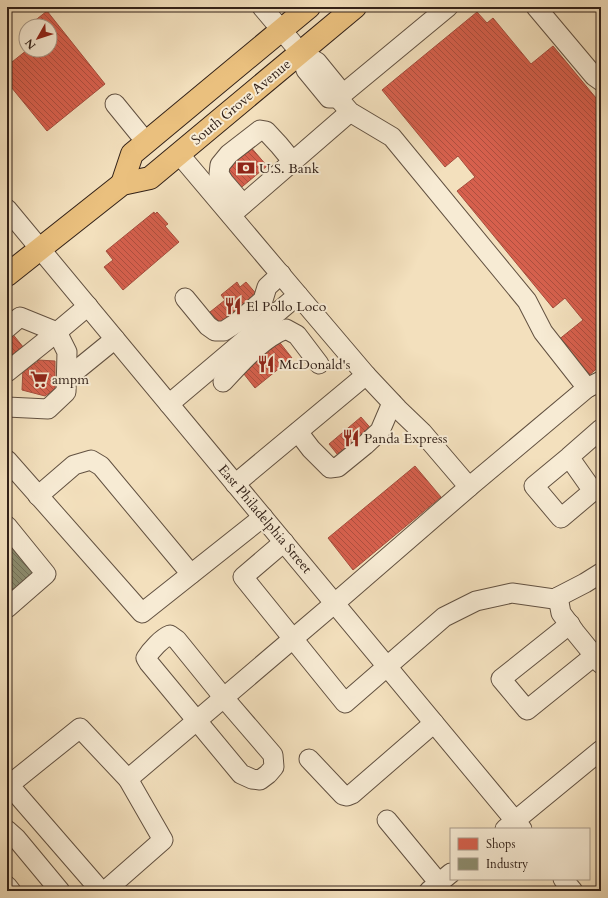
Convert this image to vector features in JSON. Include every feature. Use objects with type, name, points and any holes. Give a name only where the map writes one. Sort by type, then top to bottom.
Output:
[{"type":"main road","name":"South Grove Avenue","points":[[122,184],[132,154],[310,7]]},
{"type":"main road","name":"South Grove Avenue","points":[[7,275],[122,184],[150,178],[355,7]]},
{"type":"street","points":[[128,779],[335,604],[469,487],[594,384],[543,332],[527,302],[392,137],[350,112],[338,98],[339,90],[317,62],[300,52],[262,7]]},
{"type":"street","points":[[338,98],[448,7]]},
{"type":"street","points":[[536,7],[594,76],[601,81]]},
{"type":"street","points":[[115,104],[146,142]]},
{"type":"street","points":[[237,210],[350,112]]},
{"type":"street","points":[[293,162],[266,131],[260,130],[229,154],[220,165],[219,174],[237,210],[281,274],[366,376],[422,432],[469,487]]},
{"type":"street","points":[[179,154],[237,210]]},
{"type":"street","name":"East Philadelphia Street","points":[[7,209],[434,723],[514,826]]},
{"type":"street","points":[[185,298],[208,326],[215,331],[224,331],[238,322],[263,300],[267,288],[281,274]]},
{"type":"street","points":[[169,404],[298,295]]},
{"type":"street","points":[[7,372],[88,306]]},
{"type":"street","points":[[7,407],[48,409],[66,392],[67,378],[67,352],[57,332],[20,317],[9,321]]},
{"type":"street","points":[[223,382],[259,346],[277,332],[286,329],[296,335],[316,367]]},
{"type":"street","points":[[67,378],[115,339]]},
{"type":"street","points":[[235,484],[366,376]]},
{"type":"street","points":[[298,432],[311,449],[330,468],[338,467],[365,445],[380,430],[392,402]]},
{"type":"street","points":[[568,457],[601,429]]},
{"type":"street","points":[[7,460],[142,613],[263,517]]},
{"type":"street","points":[[38,496],[74,466],[91,460],[101,466],[191,574]]},
{"type":"street","points":[[7,526],[46,574],[7,608]]},
{"type":"street","points":[[284,542],[243,578],[345,703],[444,617],[476,601],[512,593],[554,599],[601,573]]},
{"type":"street","points":[[558,597],[561,613],[570,624],[598,660],[527,710],[501,679],[570,624]]},
{"type":"street","points":[[170,635],[177,640],[273,755],[274,767],[260,780],[252,780],[241,774],[197,720],[146,658],[151,650],[167,636],[170,635]]},
{"type":"street","points":[[309,759],[343,795],[347,796],[352,794],[434,723]]},
{"type":"street","points":[[101,891],[9,784],[80,728],[128,779],[163,840],[105,891]]},
{"type":"street","points":[[514,826],[601,750]]},
{"type":"street","points":[[387,820],[440,882]]},
{"type":"street","points":[[7,830],[16,838],[60,891]]},
{"type":"street","points":[[564,880],[573,891]]},
{"type":"street","points":[[7,886],[11,891]]},
{"type":"building: Shops","points":[[47,11],[53,18],[38,18]]},
{"type":"building: Shops","points":[[477,12],[487,23],[493,18],[531,64],[553,46],[601,104],[601,365],[587,377],[557,341],[583,320],[565,298],[553,308],[457,191],[475,177],[458,156],[445,167],[382,90]]},
{"type":"building: Shops","points":[[58,25],[105,84],[47,131],[7,82],[7,66],[18,57],[58,58]]},
{"type":"building: Shops","name":"U.S. Bank","points":[[249,145],[267,166],[237,191],[224,174]]},
{"type":"building: Shops","points":[[154,212],[155,214],[157,212],[168,224],[165,226],[179,242],[123,290],[104,267],[113,260],[106,251]]},
{"type":"building: Shops","name":"El Pollo Loco","points":[[237,282],[240,287],[246,282],[259,297],[223,327],[210,312],[225,300],[221,295]]},
{"type":"building: Shops","points":[[11,332],[28,353],[14,364],[7,356],[7,336]]},
{"type":"building: Shops","name":"McDonald's","points":[[277,339],[292,358],[255,388],[240,369]]},
{"type":"building: Shops","name":"ampm","points":[[38,360],[55,361],[55,389],[45,396],[22,390],[23,368],[30,363],[37,363]]},
{"type":"building: Shops","name":"Panda Express","points":[[361,417],[374,432],[341,459],[329,444]]},
{"type":"building: Shops","points":[[415,466],[441,497],[353,570],[328,538]]},
{"type":"building: Industry","points":[[7,539],[37,574],[10,597],[7,593]]},
{"type":"place","name":"U.S. Bank","points":[[246,168]]},
{"type":"place","name":"El Pollo Loco","points":[[233,306]]},
{"type":"place","name":"McDonald's","points":[[266,364]]},
{"type":"place","name":"ampm","points":[[39,379]]},
{"type":"place","name":"Panda Express","points":[[351,438]]}]
